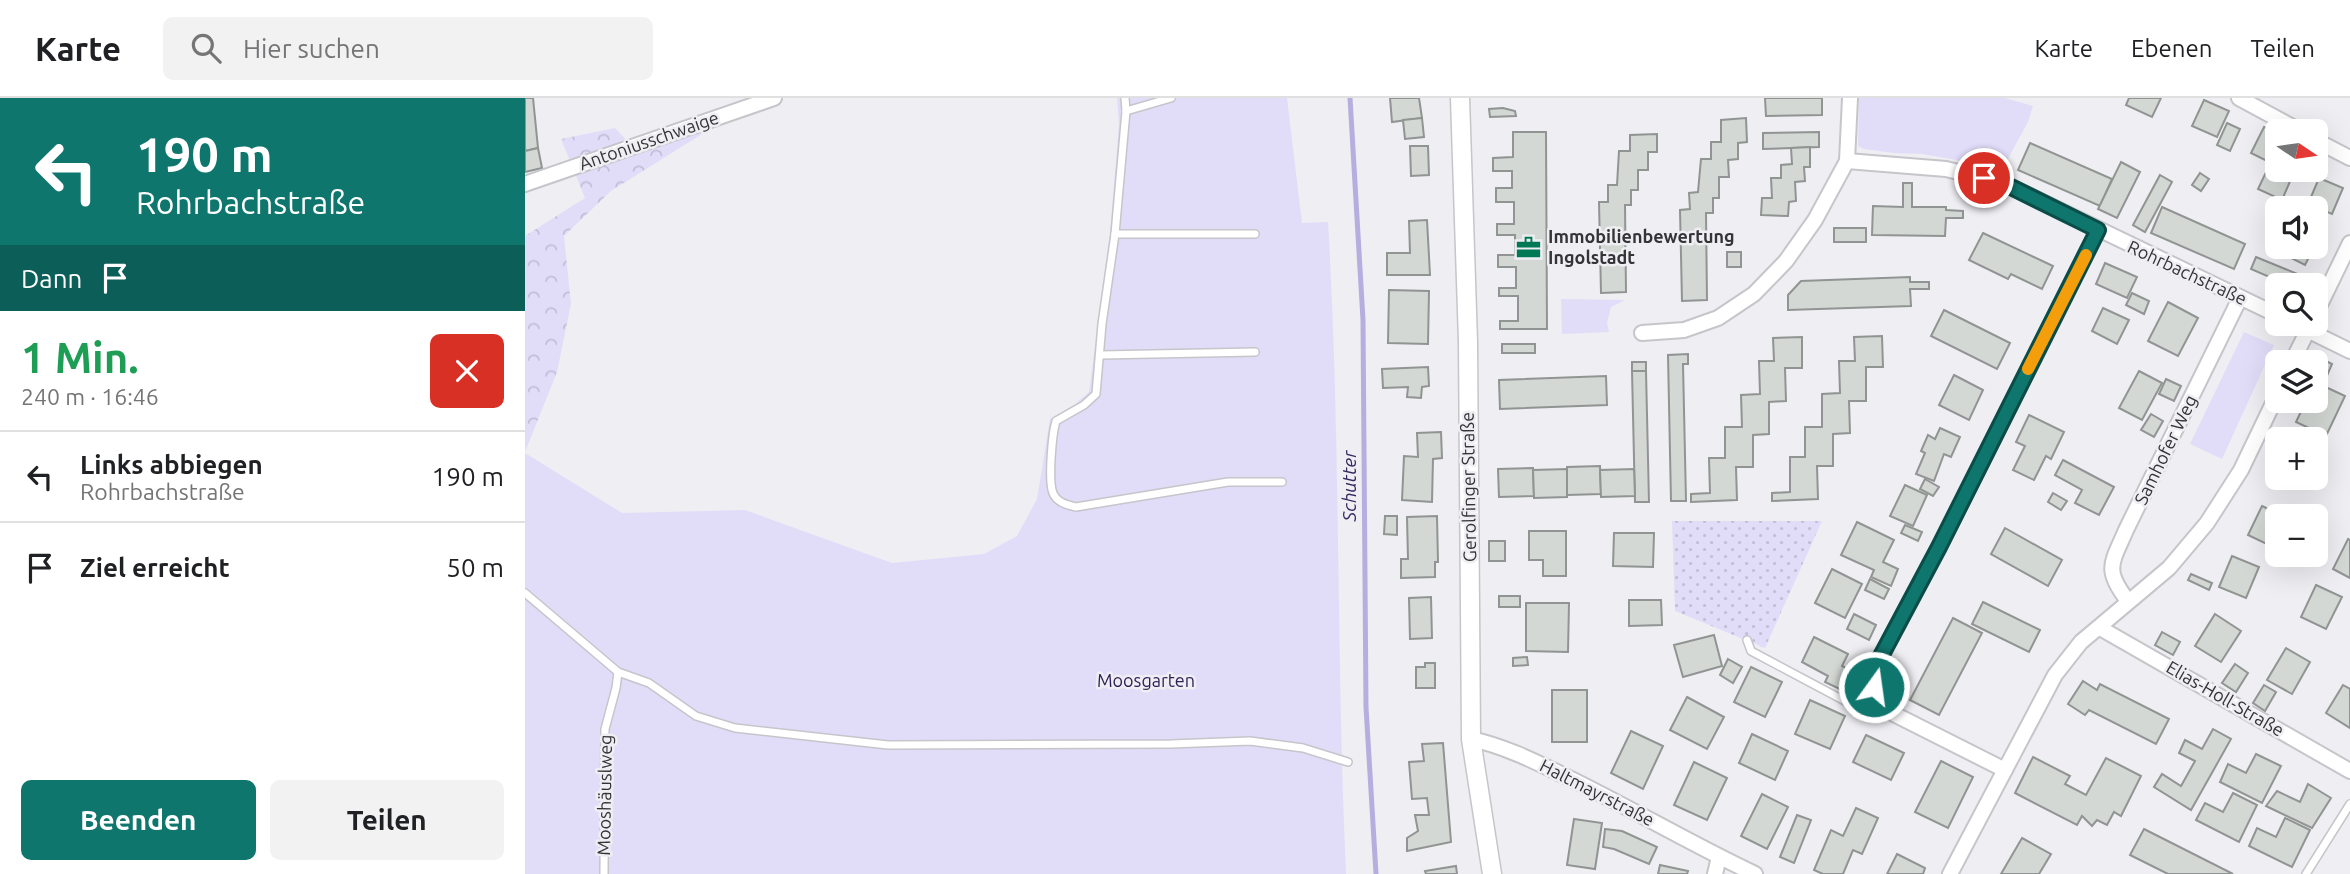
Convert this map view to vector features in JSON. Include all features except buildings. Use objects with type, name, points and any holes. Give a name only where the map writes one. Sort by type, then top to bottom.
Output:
[{"type":"street","name":"Antoniusschwaige","points":[[525,184],[774,98]]},
{"type":"street","name":"Gerolfinger Straße","points":[[1459,98],[1468,342],[1471,739],[1492,874]]},
{"type":"street","points":[[1642,333],[1683,330],[1718,318],[1754,294],[1795,248],[1815,220],[1847,161],[1850,98]]},
{"type":"street","points":[[2239,98],[2278,119]]},
{"type":"street","points":[[2328,147],[2350,158]]},
{"type":"street","name":"Rohrbachstraße","points":[[1847,161],[1946,169],[2003,183],[2265,309]]},
{"type":"street","points":[[2005,770],[1882,708],[1874,687],[1880,658],[1939,547],[2098,230]]},
{"type":"street","points":[[2328,288],[2350,243]]},
{"type":"street","name":"Samhofer Weg","points":[[2128,601],[2115,585],[2110,568],[2126,530],[2241,298]]},
{"type":"street","points":[[2323,336],[2350,351]]},
{"type":"street","points":[[1950,874],[2055,675],[2081,642],[2169,568],[2207,523],[2241,470],[2268,413]]},
{"type":"street","name":"Elias-Holl-Straße","points":[[2100,628],[2350,771]]},
{"type":"street","name":"Haltmayrstraße","points":[[1471,739],[1508,749],[1576,781],[1755,874]]},
{"type":"street","points":[[1715,874],[1719,857]]},
{"type":"lane","points":[[1125,98],[1115,234],[1102,324],[1096,394],[1084,405],[1056,421],[1051,439],[1053,493],[1061,503],[1076,507],[1228,482],[1282,482]]},
{"type":"lane","points":[[1126,111],[1171,98]]},
{"type":"lane","points":[[1115,234],[1255,234]]},
{"type":"lane","points":[[1101,355],[1255,352]]},
{"type":"lane","points":[[525,593],[618,672],[649,683],[696,716],[734,728],[888,745],[1103,745],[1250,741],[1303,748],[1348,762]]},
{"type":"lane","points":[[1747,640],[1751,651],[1845,701],[1865,689],[1874,687]]},
{"type":"lane","name":"Mooshäuslweg","points":[[604,874],[605,729],[617,688],[618,672]]},
{"type":"lane","points":[[2306,874],[2350,804]]},
{"type":"green space","name":"Moosgarten","points":[[1117,98],[1287,98],[1302,223],[1328,222],[1335,385],[1346,874],[525,874],[525,453],[622,513],[745,510],[892,563],[984,554],[1017,536],[1037,499],[1050,419],[1074,405],[1089,392],[1110,233],[1119,125]]},
{"type":"green space","points":[[1859,98],[2005,98],[2033,106],[2028,122],[2000,173],[1957,160],[1864,149],[1858,146]]},
{"type":"green space","points":[[698,126],[702,134],[611,191],[564,236],[571,304],[557,372],[525,452],[525,236],[585,198],[561,139],[615,128],[636,150]]},
{"type":"green space","points":[[1561,299],[1625,300],[1611,307],[1607,323],[1609,332],[1562,334]]},
{"type":"green space","points":[[2244,332],[2274,345],[2272,350],[2265,350],[2265,365],[2222,459],[2190,444]]},
{"type":"green space","points":[[1672,521],[1822,521],[1765,648],[1675,611]]},
{"type":"waterway","name":"Schutter","points":[[1350,98],[1363,320],[1366,707],[1376,874]]},
{"type":"slow traffic","points":[[2028,369],[2086,255]]},
{"type":"place","name":"Immobilienbewertung Ingolstadt","points":[[1528,247]]},
{"type":"route","points":[[1874,687],[1880,658],[1939,547],[2098,230],[2003,183],[1984,178]]}]
